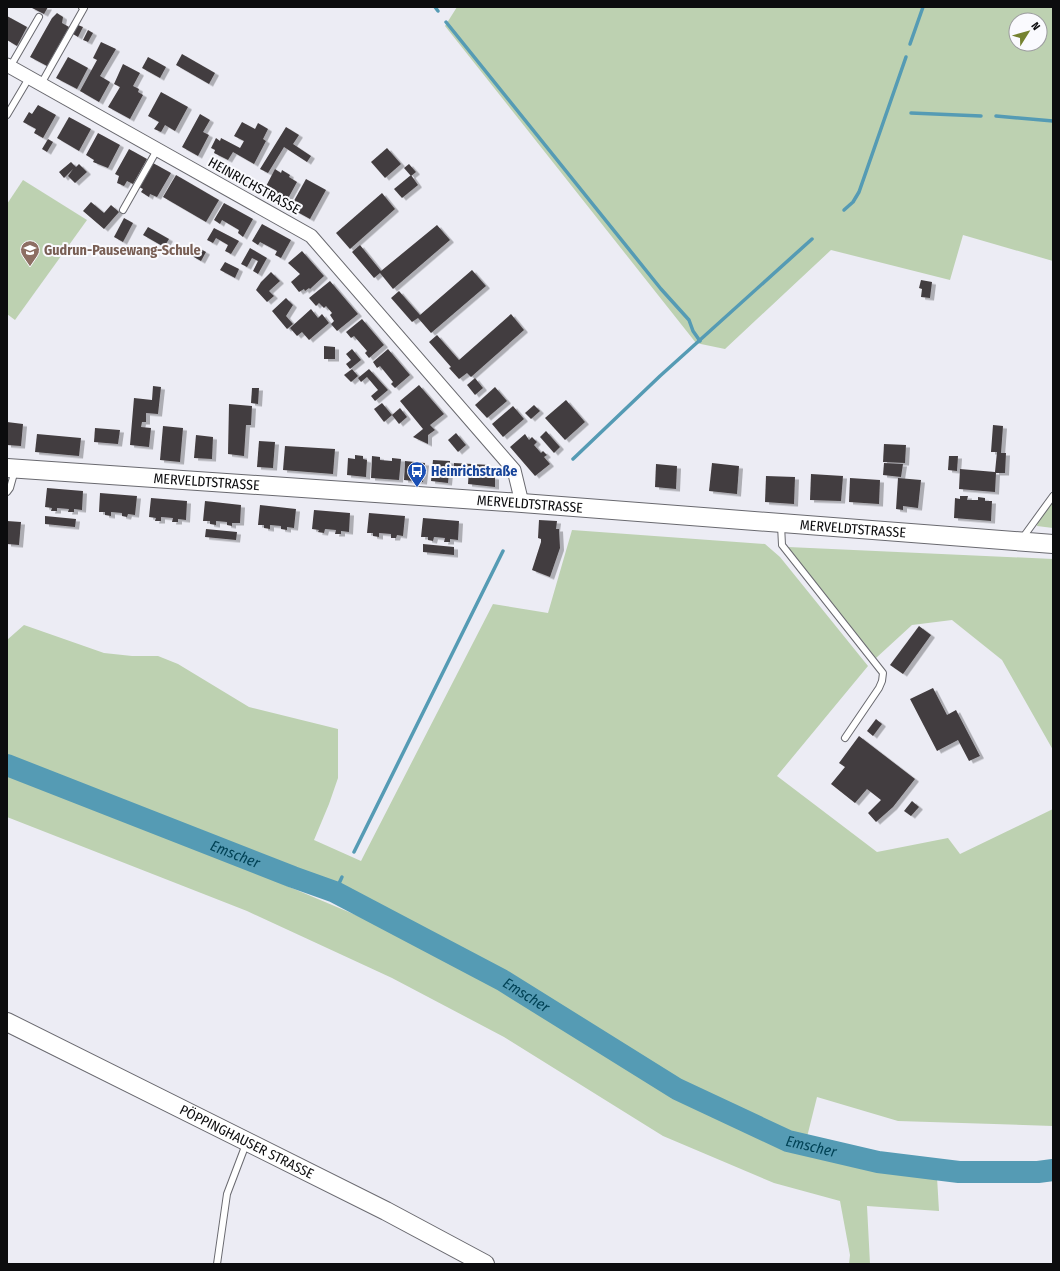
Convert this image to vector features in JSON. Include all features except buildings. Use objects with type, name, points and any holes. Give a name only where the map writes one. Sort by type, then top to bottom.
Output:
[{"type":"main road","name":"MERVELDTSTRASSE","points":[[11,468],[522,503],[1053,544]]},
{"type":"main road","name":"PÖPPINGHAUSER STRASSE","points":[[7,1022],[386,1211],[485,1264]]},
{"type":"street","name":"HEINRICHSTRASSE","points":[[9,66],[311,236],[514,470],[522,503]]},
{"type":"lane","points":[[7,115],[35,81],[84,8],[82,7]]},
{"type":"lane","points":[[9,66],[40,17]]},
{"type":"lane","points":[[123,210],[157,150]]},
{"type":"lane","points":[[7,492],[10,488],[11,468]]},
{"type":"lane","points":[[1020,541],[1053,496]]},
{"type":"lane","points":[[781,523],[782,545],[883,673],[879,688],[845,738]]},
{"type":"lane","points":[[217,1264],[227,1194],[246,1142]]},
{"type":"green space","points":[[457,7],[1053,7],[1053,261],[963,235],[950,280],[831,250],[725,349],[696,343],[445,26]]},
{"type":"green space","name":"Gudrun-Pausewang-Schule","points":[[23,180],[87,220],[15,320],[7,314],[7,204]]},
{"type":"green space","points":[[1053,501],[1053,528],[1037,526],[1038,521]]},
{"type":"green space","points":[[572,530],[765,544],[780,557],[868,666],[777,776],[877,852],[948,838],[960,854],[1053,809],[1053,1126],[898,1121],[817,1097],[804,1149],[781,1127],[734,1108],[676,1078],[507,974],[419,926],[331,884],[7,756],[7,640],[24,625],[104,653],[132,656],[158,656],[178,664],[249,707],[338,729],[338,778],[314,840],[361,861],[493,604],[548,613]]},
{"type":"green space","points":[[788,547],[1053,559],[1053,750],[1002,660],[952,620],[912,625],[876,658]]},
{"type":"green space","points":[[7,775],[214,855],[370,921],[498,988],[667,1092],[747,1131],[790,1148],[877,1170],[937,1177],[939,1211],[867,1206],[870,1264],[849,1264],[850,1255],[840,1201],[774,1183],[663,1136],[504,1037],[392,978],[247,911],[7,817]]},
{"type":"waterway","points":[[435,7],[438,11]]},
{"type":"waterway","points":[[910,44],[923,7]]},
{"type":"waterway","points":[[446,22],[661,289],[689,320],[693,331],[700,341]]},
{"type":"waterway","points":[[844,210],[853,202],[859,192],[906,57]]},
{"type":"waterway","points":[[911,113],[981,116]]},
{"type":"waterway","points":[[996,116],[1053,121]]},
{"type":"waterway","points":[[573,459],[660,376],[812,239]]},
{"type":"waterway","points":[[354,852],[503,551]]},
{"type":"waterway","name":"Emscher","points":[[7,765],[335,892],[502,980],[677,1089],[788,1141],[878,1162],[959,1172],[1038,1172],[1053,1170]]},
{"type":"waterway","points":[[335,892],[342,877]]},
{"type":"place","name":"Gudrun-Pausewang-Schule","points":[[30,267]]},
{"type":"place","name":"Heinrichstraße","points":[[417,488]]}]
